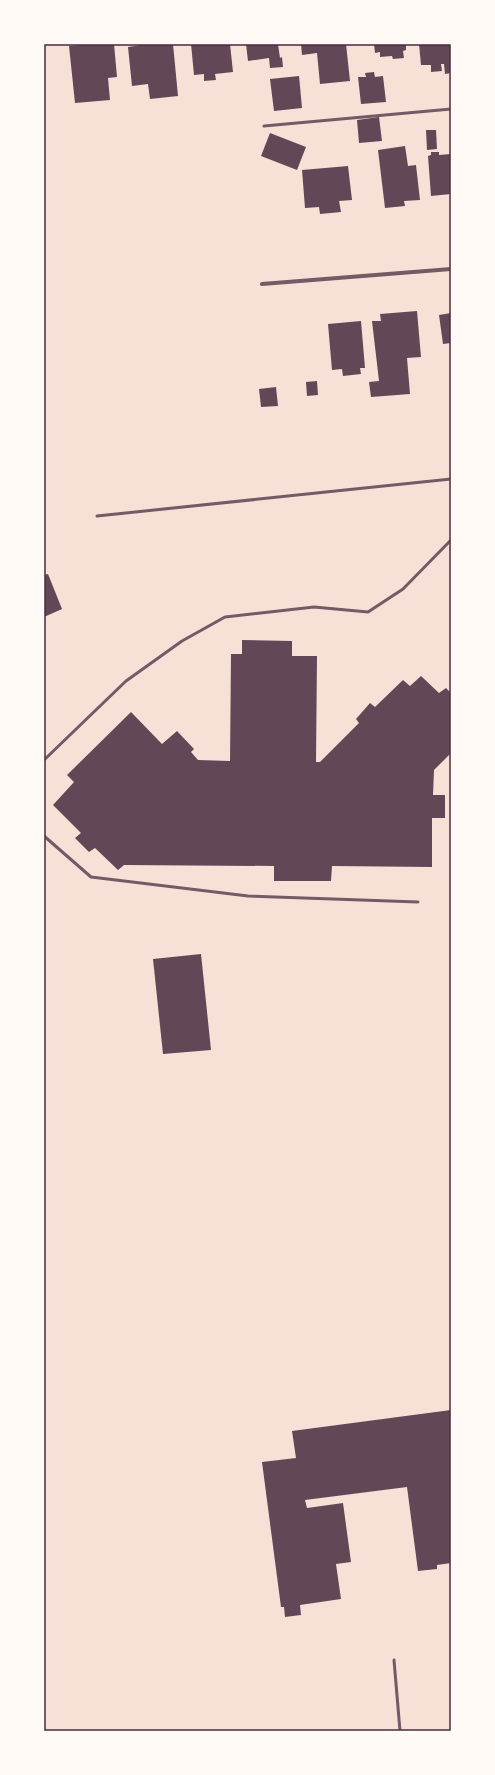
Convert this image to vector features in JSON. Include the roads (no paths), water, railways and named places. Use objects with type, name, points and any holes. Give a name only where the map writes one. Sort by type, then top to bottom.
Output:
[{"type":"street","points":[[262,284],[451,269]]},
{"type":"lane","points":[[264,126],[451,109]]},
{"type":"lane","points":[[97,516],[451,479]]},
{"type":"lane","points":[[44,760],[126,681],[182,641],[225,617],[314,607],[368,612],[403,589],[451,540]]},
{"type":"lane","points":[[44,836],[91,877],[248,896],[418,902]]},
{"type":"lane","points":[[394,1660],[400,1731]]}]
